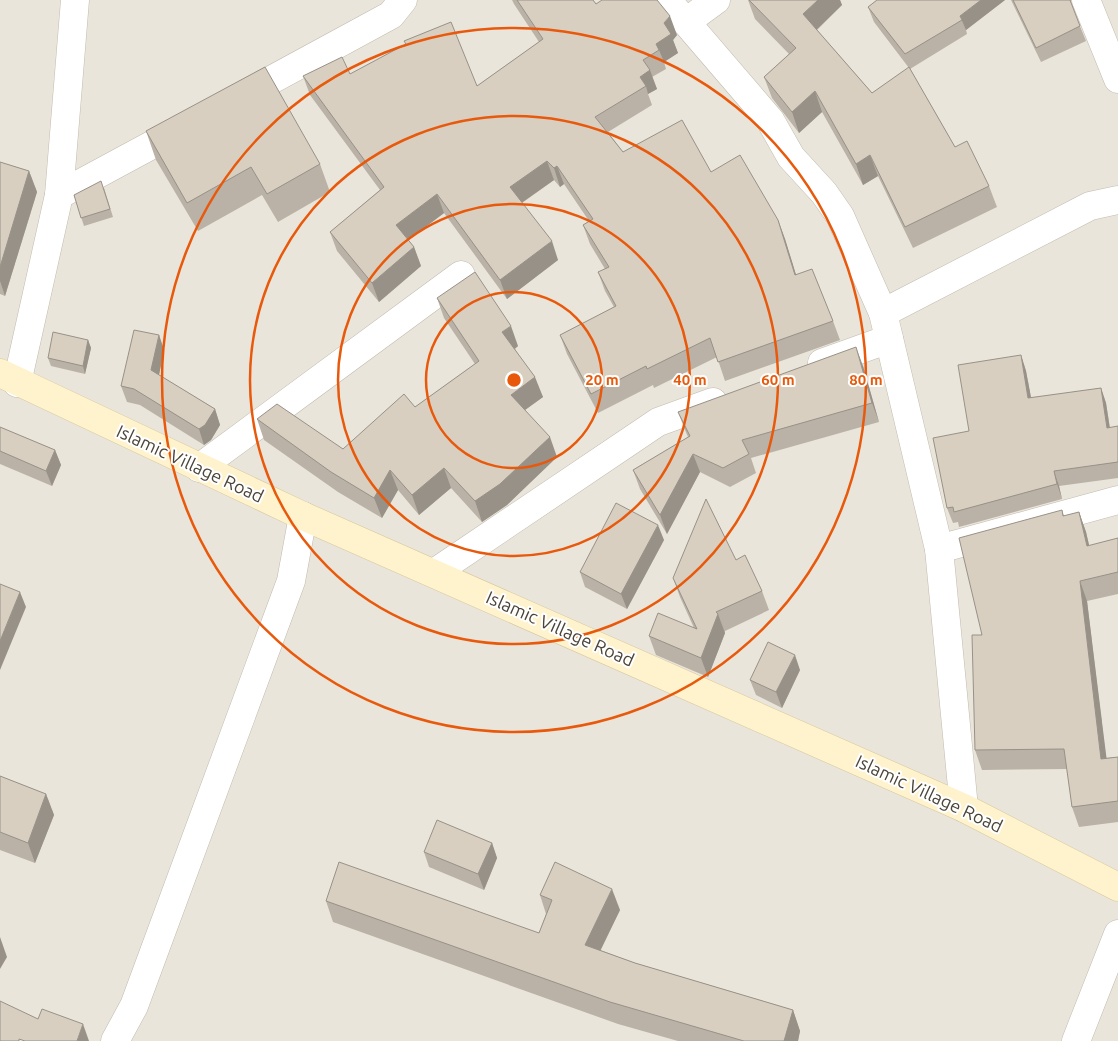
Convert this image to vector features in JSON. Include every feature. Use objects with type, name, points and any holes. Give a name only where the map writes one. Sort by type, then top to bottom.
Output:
[{"type":"street","points":[[9,378],[59,195],[75,0]]},
{"type":"street","points":[[59,195],[391,15],[403,0]]},
{"type":"street","points":[[667,0],[770,120],[790,158],[824,193],[840,216],[883,313],[939,549],[964,808]]},
{"type":"street","points":[[686,22],[716,0]]},
{"type":"street","points":[[1086,0],[1118,79]]},
{"type":"street","points":[[883,313],[1090,206],[1118,200]]},
{"type":"street","points":[[199,468],[461,275]]},
{"type":"street","points":[[796,372],[889,339]]},
{"type":"street","name":"Islamic Village Road","points":[[9,378],[303,516],[964,808],[1118,887]]},
{"type":"street","points":[[434,573],[658,422],[741,392]]},
{"type":"street","points":[[939,549],[1118,500]]},
{"type":"street","points":[[115,1041],[134,1006],[291,581],[303,516]]},
{"type":"street","points":[[1076,1041],[1118,934]]},
{"type":"shaded area","points":[[0,0],[1118,0],[1118,1041],[0,1041]]},
{"type":"building","points":[[517,0],[593,0],[596,4],[602,0],[657,0],[670,16],[664,23],[671,34],[656,44],[659,50],[643,60],[650,70],[640,77],[646,86],[595,117],[623,152],[682,120],[711,172],[740,155],[778,220],[795,275],[812,269],[833,321],[718,362],[710,338],[647,369],[646,366],[591,394],[560,335],[616,306],[598,272],[609,267],[583,225],[593,219],[557,166],[554,168],[547,161],[510,187],[552,241],[500,280],[437,194],[396,225],[414,247],[372,283],[330,232],[384,187],[303,76],[342,57],[350,74],[406,44],[404,41],[451,22],[477,86],[543,39]]},
{"type":"building","points":[[749,0],[818,0],[803,14],[872,93],[909,67],[955,147],[967,141],[989,186],[905,227],[870,155],[856,164],[815,91],[792,112],[764,77],[796,48]]},
{"type":"building","points":[[877,0],[981,0],[960,16],[962,20],[905,54],[868,7]]},
{"type":"building","points":[[1013,0],[1070,0],[1080,26],[1036,48]]},
{"type":"building","points":[[265,67],[320,164],[267,194],[251,167],[187,203],[146,131]]},
{"type":"building","points":[[0,162],[29,171],[0,267]]},
{"type":"building","points":[[101,181],[110,209],[81,218],[74,195]]},
{"type":"building","points":[[475,272],[511,326],[502,332],[535,377],[511,395],[550,437],[500,484],[475,501],[444,468],[412,495],[390,470],[374,498],[331,472],[257,419],[277,404],[343,449],[404,394],[415,407],[479,361],[437,298]]},
{"type":"building","points":[[134,330],[159,335],[151,370],[215,409],[205,425],[199,429],[134,389],[121,386]]},
{"type":"building","points":[[53,332],[88,340],[83,366],[48,358]]},
{"type":"building","points":[[856,347],[872,403],[742,440],[749,454],[723,468],[693,454],[660,515],[633,470],[690,436],[678,412]]},
{"type":"building","points":[[1021,355],[1028,398],[1101,388],[1107,428],[1118,426],[1118,462],[1054,471],[1057,484],[954,512],[953,507],[947,508],[933,438],[969,431],[958,365]]},
{"type":"building","points":[[0,427],[55,450],[46,471],[0,451]]},
{"type":"building","points":[[706,499],[736,560],[745,555],[762,591],[716,612],[718,614],[701,658],[649,636],[658,613],[697,629],[673,578]]},
{"type":"building","points":[[616,503],[658,525],[621,594],[580,572]]},
{"type":"building","points":[[1062,510],[1063,516],[1079,512],[1087,546],[1118,538],[1118,572],[1080,581],[1101,759],[1118,757],[1118,801],[1072,807],[1064,749],[975,750],[972,635],[982,635],[959,538]]},
{"type":"building","points":[[0,584],[20,592],[0,641]]},
{"type":"building","points":[[768,642],[795,655],[776,692],[750,680]]},
{"type":"building","points":[[0,776],[46,794],[28,843],[0,832]]},
{"type":"building","points":[[437,820],[492,843],[478,874],[424,852]]},
{"type":"building","points":[[339,862],[539,933],[552,900],[540,895],[555,862],[612,889],[585,945],[635,963],[793,1010],[784,1041],[744,1041],[610,1002],[326,901]]},
{"type":"building","points":[[0,1001],[38,1019],[42,1009],[83,1024],[77,1041],[25,1041],[19,1039],[19,1041],[0,1041]]}]
